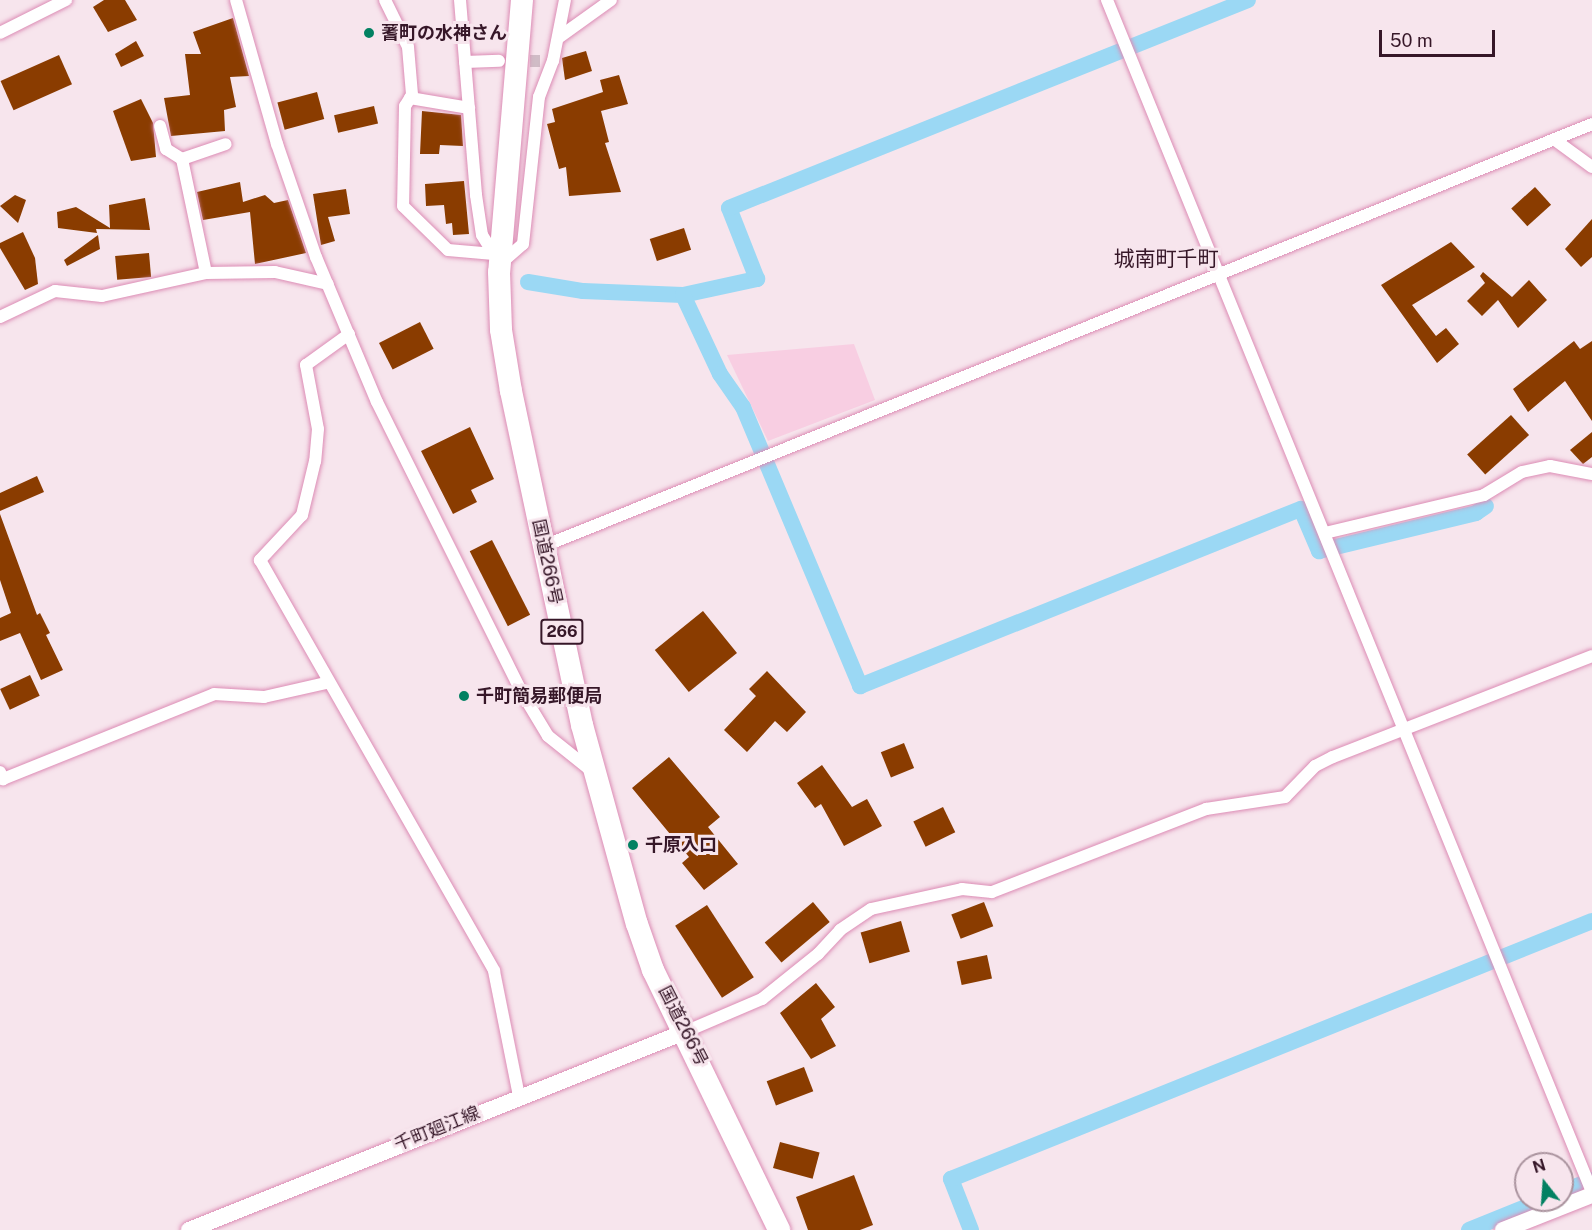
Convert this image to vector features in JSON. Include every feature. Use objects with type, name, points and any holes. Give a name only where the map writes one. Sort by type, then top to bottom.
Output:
[{"type":"highway","name":"国道266号","points":[[522,0],[497,259],[501,330],[544,546],[593,773],[653,969],[687,1031],[779,1230]]},
{"type":"main road","name":"千町廻江線","points":[[189,1230],[519,1096],[687,1031]]},
{"type":"main road","points":[[1503,1230],[1592,1194]]},
{"type":"street","points":[[0,33],[66,0]]},
{"type":"street","points":[[236,0],[277,144],[328,284],[452,559],[522,693],[548,736],[593,773]]},
{"type":"street","points":[[385,0],[408,47],[410,98],[405,106],[403,206],[448,250],[497,259],[523,244],[539,97],[554,61],[565,0]]},
{"type":"street","points":[[460,0],[482,236],[497,259]]},
{"type":"street","points":[[558,38],[611,0]]},
{"type":"street","points":[[1107,0],[1222,274],[1402,730],[1592,1194]]},
{"type":"street","points":[[465,62],[499,61]]},
{"type":"street","points":[[540,61],[554,61]]},
{"type":"street","points":[[410,98],[469,108]]},
{"type":"street","points":[[544,546],[1592,124]]},
{"type":"street","points":[[160,126],[166,148],[183,159],[206,273]]},
{"type":"street","points":[[1555,140],[1592,167]]},
{"type":"street","points":[[183,159],[226,144]]},
{"type":"street","points":[[0,317],[55,291],[102,296],[206,273],[275,272],[328,284]]},
{"type":"street","points":[[349,334],[306,364],[318,429],[315,461],[302,515],[260,560],[326,682],[494,971],[519,1096]]},
{"type":"street","points":[[1325,532],[1484,495],[1522,472],[1550,466],[1592,474]]},
{"type":"street","points":[[687,1031],[762,999],[818,954],[840,930],[872,909],[962,888],[992,892],[1206,809],[1270,803],[1285,797],[1315,766],[1592,656]]},
{"type":"street","points":[[0,772],[3,778],[214,694],[264,697],[326,682]]},
{"type":"shaded area","points":[[854,344],[875,400],[768,441],[727,355]]},
{"type":"building","points":[[104,0],[125,0],[137,20],[108,32],[93,7]]},
{"type":"building","points":[[233,18],[249,76],[230,77],[236,107],[224,110],[225,131],[171,136],[164,98],[190,95],[185,54],[201,54],[193,32]]},
{"type":"building","points":[[136,41],[144,56],[121,67],[115,54]]},
{"type":"building","points":[[586,51],[592,71],[565,80],[562,58]]},
{"type":"building","points":[[59,55],[72,84],[14,110],[1,81]]},
{"type":"building","points":[[619,75],[628,104],[601,111],[609,142],[605,143],[621,192],[569,196],[566,167],[559,169],[547,124],[555,122],[552,109],[603,92],[600,80]]},
{"type":"building","points":[[317,92],[324,119],[285,130],[277,103]]},
{"type":"building","points":[[141,99],[153,123],[156,157],[131,161],[113,111]]},
{"type":"building","points":[[374,106],[378,124],[338,133],[334,115]]},
{"type":"building","points":[[422,111],[461,115],[463,146],[440,145],[439,154],[420,154]]},
{"type":"building","points":[[464,181],[469,234],[453,235],[452,223],[446,224],[444,205],[426,206],[425,184]]},
{"type":"building","points":[[240,182],[243,202],[265,195],[274,203],[288,200],[306,253],[255,264],[250,212],[203,220],[197,192]]},
{"type":"building","points":[[1535,187],[1551,205],[1527,226],[1511,208]]},
{"type":"building","points":[[346,189],[350,214],[328,217],[335,241],[321,245],[313,194]]},
{"type":"building","points":[[15,195],[26,200],[18,223],[0,206]]},
{"type":"building","points":[[145,198],[150,230],[96,229],[97,233],[58,228],[57,212],[76,207],[110,228],[109,205]]},
{"type":"building","points":[[1592,219],[1592,257],[1581,267],[1565,249]]},
{"type":"building","points":[[684,228],[691,250],[657,261],[650,239]]},
{"type":"building","points":[[23,232],[35,258],[38,284],[25,290],[0,248],[0,243]]},
{"type":"building","points":[[98,235],[100,249],[67,266],[64,260]]},
{"type":"building","points":[[1451,242],[1475,267],[1412,305],[1436,336],[1446,328],[1459,344],[1437,363],[1381,285]]},
{"type":"building","points":[[149,253],[151,277],[117,280],[115,256]]},
{"type":"building","points":[[1483,272],[1512,297],[1529,280],[1547,300],[1518,328],[1498,300],[1482,316],[1467,301],[1485,283],[1480,276]]},
{"type":"building","points":[[420,322],[434,349],[393,370],[379,343]]},
{"type":"building","points":[[1574,341],[1580,349],[1592,341],[1592,421],[1565,381],[1528,412],[1513,389]]},
{"type":"building","points":[[1511,415],[1529,435],[1485,475],[1467,454]]},
{"type":"building","points":[[470,427],[494,479],[471,490],[477,502],[453,514],[421,451]]},
{"type":"building","points":[[1592,432],[1592,457],[1583,464],[1570,450]]},
{"type":"building","points":[[37,476],[44,492],[0,511],[0,493]]},
{"type":"building","points":[[0,514],[37,615],[40,613],[50,633],[46,635],[63,670],[41,680],[20,633],[0,641],[0,618],[11,613],[0,580]]},
{"type":"building","points":[[492,540],[530,615],[508,626],[470,551]]},
{"type":"building","points":[[703,611],[737,653],[689,692],[655,650]]},
{"type":"building","points":[[767,671],[806,712],[787,732],[775,721],[747,752],[724,730],[756,696],[749,689]]},
{"type":"building","points":[[30,675],[40,696],[10,710],[0,689]]},
{"type":"building","points":[[904,743],[914,768],[891,777],[881,752]]},
{"type":"building","points":[[669,757],[720,817],[708,827],[738,864],[704,890],[682,863],[689,857],[632,788]]},
{"type":"building","points":[[822,765],[852,807],[867,799],[882,826],[844,846],[821,804],[815,808],[797,783]]},
{"type":"building","points":[[943,807],[955,832],[926,847],[913,821]]},
{"type":"building","points":[[813,902],[830,922],[781,962],[765,942]]},
{"type":"building","points":[[984,902],[993,926],[961,939],[951,915]]},
{"type":"building","points":[[707,905],[754,977],[722,998],[675,926]]},
{"type":"building","points":[[901,921],[910,952],[869,963],[861,933]]},
{"type":"building","points":[[987,955],[992,978],[962,985],[957,961]]},
{"type":"building","points":[[816,983],[835,1007],[821,1019],[836,1046],[811,1059],[780,1013]]},
{"type":"building","points":[[804,1067],[813,1091],[776,1106],[767,1081]]},
{"type":"building","points":[[780,1142],[820,1153],[813,1179],[773,1168]]},
{"type":"building","points":[[854,1175],[873,1225],[860,1230],[808,1230],[796,1197]]},
{"type":"waterway","points":[[528,282],[583,291],[683,295],[757,279],[729,208],[1248,0]]},
{"type":"waterway","points":[[683,295],[720,374],[743,407],[860,686],[1301,509],[1319,551],[1476,513],[1486,506]]},
{"type":"waterway","points":[[971,1230],[951,1179],[1592,921]]},
{"type":"waterway","points":[[1574,1187],[1592,1180]]},
{"type":"waterway","points":[[1469,1230],[1514,1212]]},
{"type":"tunnel","points":[[512,61],[540,61]]},
{"type":"place","name":"蓍町の水神さん","points":[[369,33]]},
{"type":"place","name":"千町簡易郵便局","points":[[464,696]]},
{"type":"place","name":"千原入口","points":[[633,845]]},
{"type":"district","name":"城南町千町","points":[[1166,259]]}]
